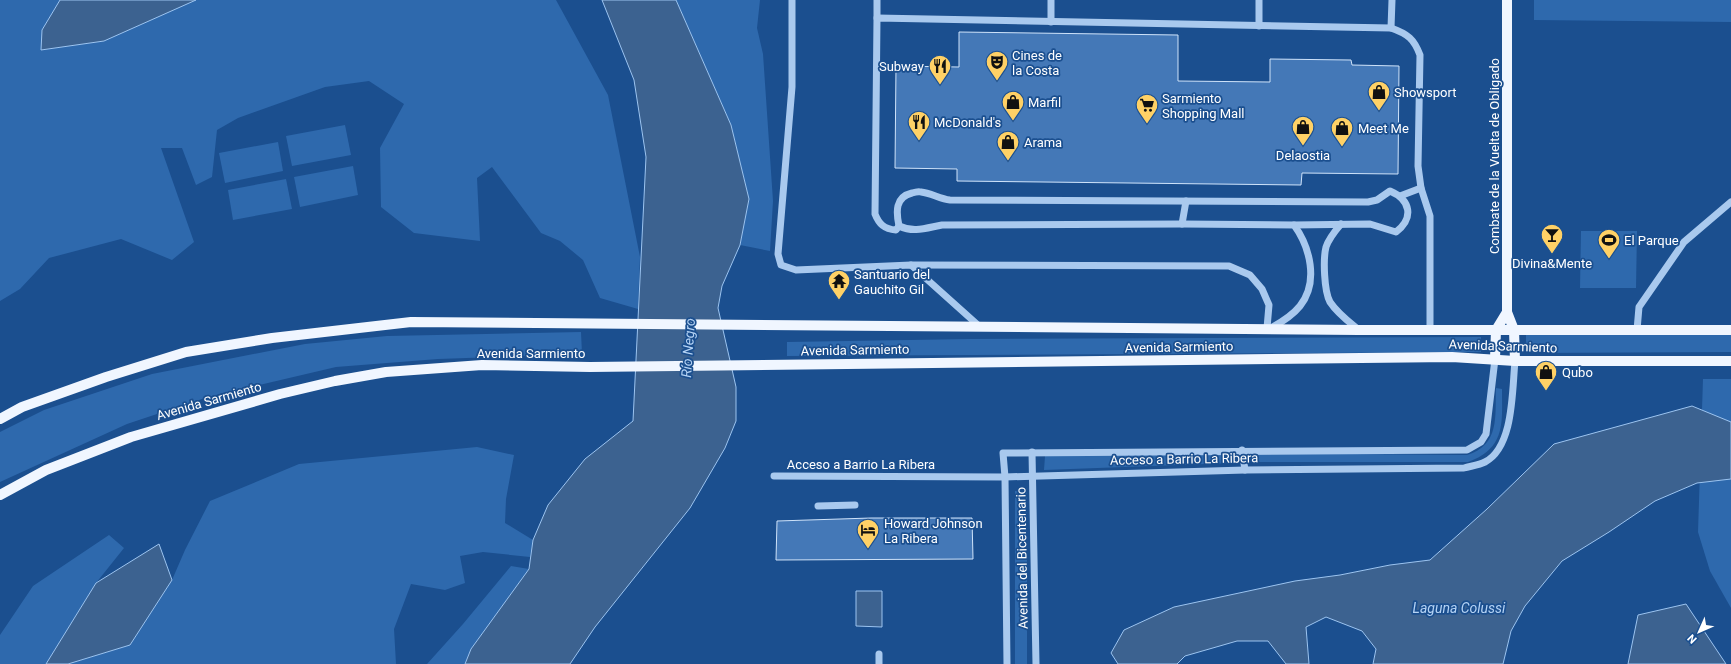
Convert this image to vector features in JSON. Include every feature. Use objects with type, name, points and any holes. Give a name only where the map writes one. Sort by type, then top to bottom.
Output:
[{"type":"main road","name":"Combate de la Vuelta de Obligado","points":[[1507,0],[1507,312],[1514,330],[1514,361]]},
{"type":"main road","points":[[1495,359],[1496,330],[1507,312]]},
{"type":"main road","name":"Avenida Sarmiento","points":[[0,419],[22,407],[106,377],[179,355],[272,338],[411,322],[1269,328],[1359,330],[1731,330]]},
{"type":"main road","name":"Avenida Sarmiento","points":[[0,495],[46,470],[131,437],[280,394],[386,372],[482,364],[590,367],[1452,357],[1514,361],[1731,361]]},
{"type":"street","points":[[792,0],[792,88],[778,254],[781,265],[796,270],[911,265],[1229,266],[1250,275],[1262,289],[1269,305],[1269,328],[1288,318],[1301,306],[1307,295],[1310,282],[1309,258],[1303,237],[1294,225]]},
{"type":"street","points":[[877,0],[875,214],[879,223],[888,229],[896,230],[899,226]]},
{"type":"street","points":[[1051,0],[1051,22]]},
{"type":"street","points":[[1259,0],[1259,26]]},
{"type":"street","points":[[1392,0],[1392,28]]},
{"type":"street","points":[[877,18],[1392,28],[1404,32],[1415,42],[1420,55],[1418,166],[1422,188],[1430,216],[1430,330]]},
{"type":"street","points":[[1400,196],[1422,188]]},
{"type":"street","points":[[919,191],[930,194],[939,199],[950,200],[1368,202],[1377,200],[1390,192],[1400,196],[1406,204],[1408,217],[1404,226],[1396,232],[1370,224],[942,225],[918,231],[908,230],[899,226],[897,209],[900,200],[908,194],[919,191]]},
{"type":"street","points":[[1182,224],[1186,201]]},
{"type":"street","points":[[1637,330],[1639,307],[1684,242],[1731,202]]},
{"type":"street","points":[[1342,224],[1332,234],[1326,246],[1326,286],[1329,301],[1340,315],[1359,330]]},
{"type":"street","points":[[911,265],[979,326]]},
{"type":"street","points":[[1032,452],[1467,450],[1481,442],[1486,434],[1495,359]]},
{"type":"street","name":"Acceso a Barrio La Ribera","points":[[774,476],[1005,477],[1032,475],[1244,470],[1464,468],[1486,462],[1503,443],[1508,430],[1514,361]]},
{"type":"street","points":[[1242,450],[1244,470]]},
{"type":"street","name":"Avenida del Bicentenario","points":[[1007,664],[1004,452],[1032,452],[1036,664]]},
{"type":"street","points":[[818,506],[855,505]]},
{"type":"street","points":[[879,654],[879,664]]},
{"type":"shaded area","points":[[0,0],[556,0],[608,95],[640,257],[638,309],[600,298],[583,260],[560,241],[541,233],[492,167],[477,178],[480,241],[414,233],[381,207],[380,148],[404,104],[369,81],[325,87],[238,118],[217,130],[212,177],[196,185],[182,148],[161,148],[194,242],[172,260],[121,239],[49,258],[20,289],[0,301]]},
{"type":"shaded area","points":[[676,0],[760,0],[757,28],[763,54],[773,201],[770,251],[740,245],[749,199],[731,125]]},
{"type":"shaded area","points":[[1534,0],[1731,0],[1731,22],[1534,20]]},
{"type":"shaded area","points":[[345,125],[351,155],[292,166],[286,136]]},
{"type":"shaded area","points":[[278,142],[283,171],[225,183],[219,153]]},
{"type":"shaded area","points":[[353,166],[358,195],[300,207],[294,177]]},
{"type":"shaded area","points":[[286,179],[292,209],[233,220],[228,190]]},
{"type":"shaded area","name":"El Parque","points":[[1581,231],[1637,231],[1636,288],[1580,288]]},
{"type":"shaded area","points":[[581,332],[582,354],[438,359],[336,367],[208,397],[127,424],[0,482],[0,432],[44,410],[152,374],[305,344],[387,336]]},
{"type":"shaded area","points":[[1526,335],[1731,335],[1731,352],[1526,353]]},
{"type":"shaded area","points":[[1481,337],[1481,352],[787,356],[787,342],[970,339]]},
{"type":"shaded area","points":[[1703,379],[1731,379],[1731,608],[1710,571],[1698,532]]},
{"type":"shaded area","points":[[1496,388],[1502,389],[1502,413],[1499,433],[1495,442],[1489,449],[1480,456],[1468,462],[1253,462],[1251,456],[1255,453],[1467,455],[1478,450],[1485,444],[1494,428]]},
{"type":"shaded area","points":[[477,447],[514,455],[506,499],[505,523],[533,540],[530,557],[483,552],[460,556],[465,583],[445,590],[411,584],[394,629],[396,664],[68,664],[130,645],[172,580],[185,550],[210,501],[299,464]]},
{"type":"shaded area","points":[[1232,455],[1232,463],[1044,470],[1045,456]]},
{"type":"shaded area","points":[[1015,491],[1027,491],[1027,664],[1015,664]]},
{"type":"shaded area","points":[[109,535],[124,548],[96,583],[46,664],[0,664],[0,635],[33,586]]},
{"type":"shaded area","points":[[511,566],[529,569],[471,649],[465,664],[427,664],[463,624]]},
{"type":"water","points":[[60,0],[196,0],[104,41],[41,50],[42,30]]},
{"type":"water","name":"Río Negro","points":[[602,0],[676,0],[731,125],[749,199],[740,245],[722,286],[718,308],[736,387],[736,421],[725,448],[690,508],[595,627],[570,664],[465,664],[471,649],[529,569],[533,540],[548,505],[585,459],[633,421],[646,157],[634,80]]},
{"type":"water","name":"Laguna Colussi","points":[[1692,406],[1731,422],[1731,479],[1697,483],[1655,501],[1562,561],[1525,606],[1511,631],[1503,664],[1373,664],[1376,649],[1362,631],[1326,617],[1306,627],[1309,664],[1286,664],[1268,641],[1237,641],[1185,656],[1177,664],[1118,664],[1111,653],[1124,630],[1174,607],[1295,581],[1340,575],[1390,565],[1430,560],[1487,509],[1554,444]]},
{"type":"water","points":[[159,544],[172,580],[130,645],[68,664],[46,664],[96,583]]},
{"type":"water","points":[[856,591],[882,591],[882,627],[856,626]]},
{"type":"water","points":[[1686,604],[1726,664],[1628,664],[1638,615]]},
{"type":"building","name":"Sarmiento Shopping Mall","points":[[959,32],[1178,35],[1178,81],[1270,82],[1270,59],[1351,60],[1352,65],[1399,66],[1398,174],[1302,173],[1301,185],[957,181],[957,169],[895,168],[896,66],[959,67]]},
{"type":"building","points":[[871,518],[972,518],[973,559],[776,560],[777,521]]},
{"type":"place","name":"Cines de la Costa","points":[[997,82]]},
{"type":"place","name":"Subway","points":[[940,86]]},
{"type":"place","name":"Showsport","points":[[1379,112]]},
{"type":"place","name":"Marfil","points":[[1013,122]]},
{"type":"place","name":"Sarmiento Shopping Mall","points":[[1147,124]]},
{"type":"place","name":"McDonald's","points":[[919,142]]},
{"type":"place","name":"Delaostia","points":[[1303,146]]},
{"type":"place","name":"Meet Me","points":[[1342,148]]},
{"type":"place","name":"Arama","points":[[1008,162]]},
{"type":"place","name":"Divina&Mente","points":[[1552,254]]},
{"type":"place","name":"El Parque","points":[[1609,260]]},
{"type":"place","name":"Santuario del Gauchito Gil","points":[[839,300]]},
{"type":"place","name":"Qubo","points":[[1546,392]]},
{"type":"place","name":"Howard Johnson La Ribera","points":[[868,550]]}]
